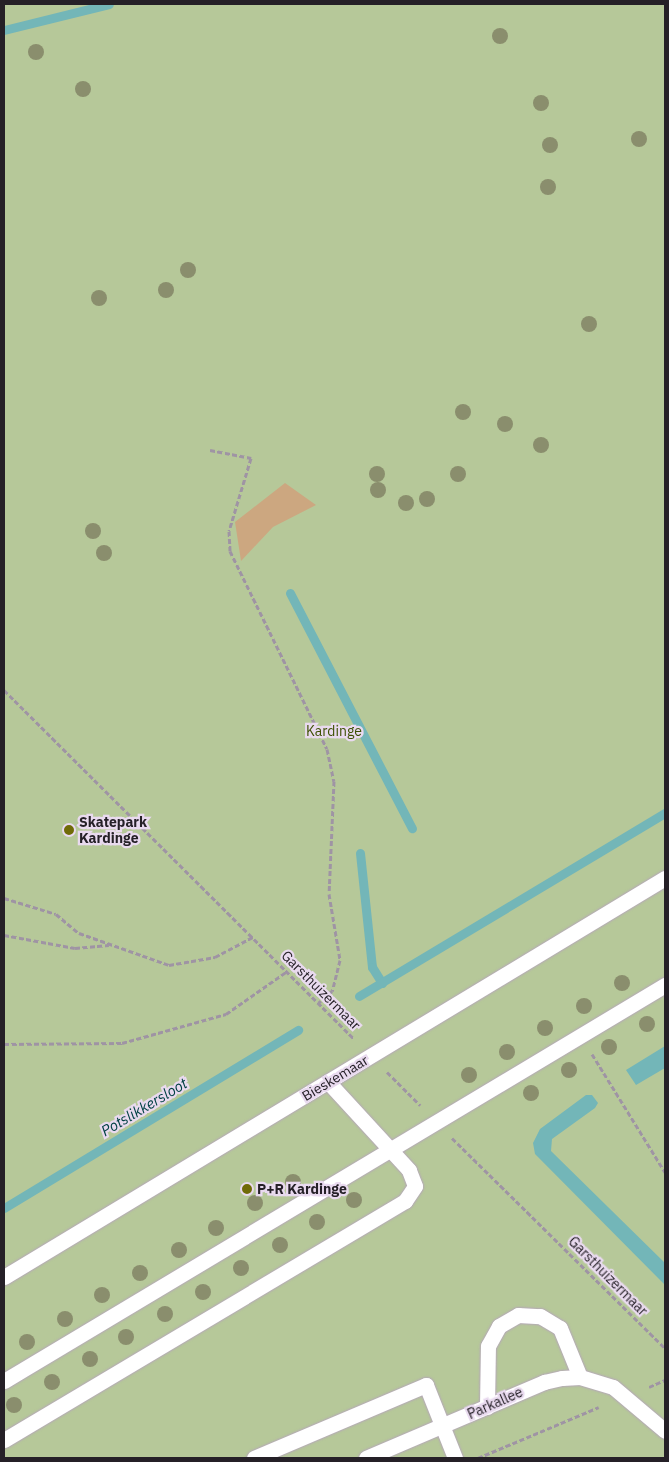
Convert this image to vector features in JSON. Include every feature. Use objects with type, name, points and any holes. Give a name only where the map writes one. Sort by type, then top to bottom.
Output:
[{"type":"lane","name":"Bieskemaar","points":[[4,1277],[665,878]]},
{"type":"lane","points":[[4,1381],[665,985]]},
{"type":"lane","points":[[4,1440],[405,1201],[414,1186],[409,1170],[389,1151],[328,1082]]},
{"type":"lane","points":[[487,1407],[488,1346],[499,1326],[518,1315],[540,1316],[560,1328],[580,1377]]},
{"type":"lane","name":"Parkallee","points":[[366,1458],[544,1382],[580,1377],[597,1380],[627,1396],[665,1430]]},
{"type":"lane","points":[[254,1458],[426,1385],[455,1458]]},
{"type":"path","points":[[210,450],[251,458],[229,531],[230,551],[327,749],[334,782],[329,894],[340,960],[332,991],[318,1003]]},
{"type":"path","name":"Garsthuizermaar","points":[[4,690],[665,1348]]},
{"type":"path","points":[[4,898],[56,914],[79,933],[169,965],[215,957],[252,937]]},
{"type":"path","points":[[4,935],[75,948],[111,944]]},
{"type":"path","points":[[4,1044],[122,1043],[226,1014],[286,972]]},
{"type":"path","points":[[581,1036],[665,1172]]},
{"type":"path","points":[[478,1458],[627,1396]]},
{"type":"green space","name":"Kardinge","points":[[4,4],[665,4],[665,1458],[4,1458]]},
{"type":"shaded area","points":[[665,1046],[665,1068],[636,1085],[626,1070]]},
{"type":"shaded area","points":[[586,1095],[592,1095],[598,1103],[595,1108],[552,1139],[551,1151],[665,1263],[665,1285],[535,1154],[533,1143],[540,1129]]},
{"type":"building","points":[[285,483],[316,505],[273,527],[241,561],[235,522]]},
{"type":"waterway","points":[[4,30],[109,4]]},
{"type":"waterway","points":[[290,593],[412,828]]},
{"type":"waterway","points":[[359,996],[665,813]]},
{"type":"waterway","points":[[360,853],[372,967],[382,983]]},
{"type":"waterway","name":"Potslikkersloot","points":[[4,1208],[298,1030]]},
{"type":"place","name":"Skatepark Kardinge","points":[[69,830]]},
{"type":"place","name":"P+R Kardinge","points":[[247,1189]]}]
